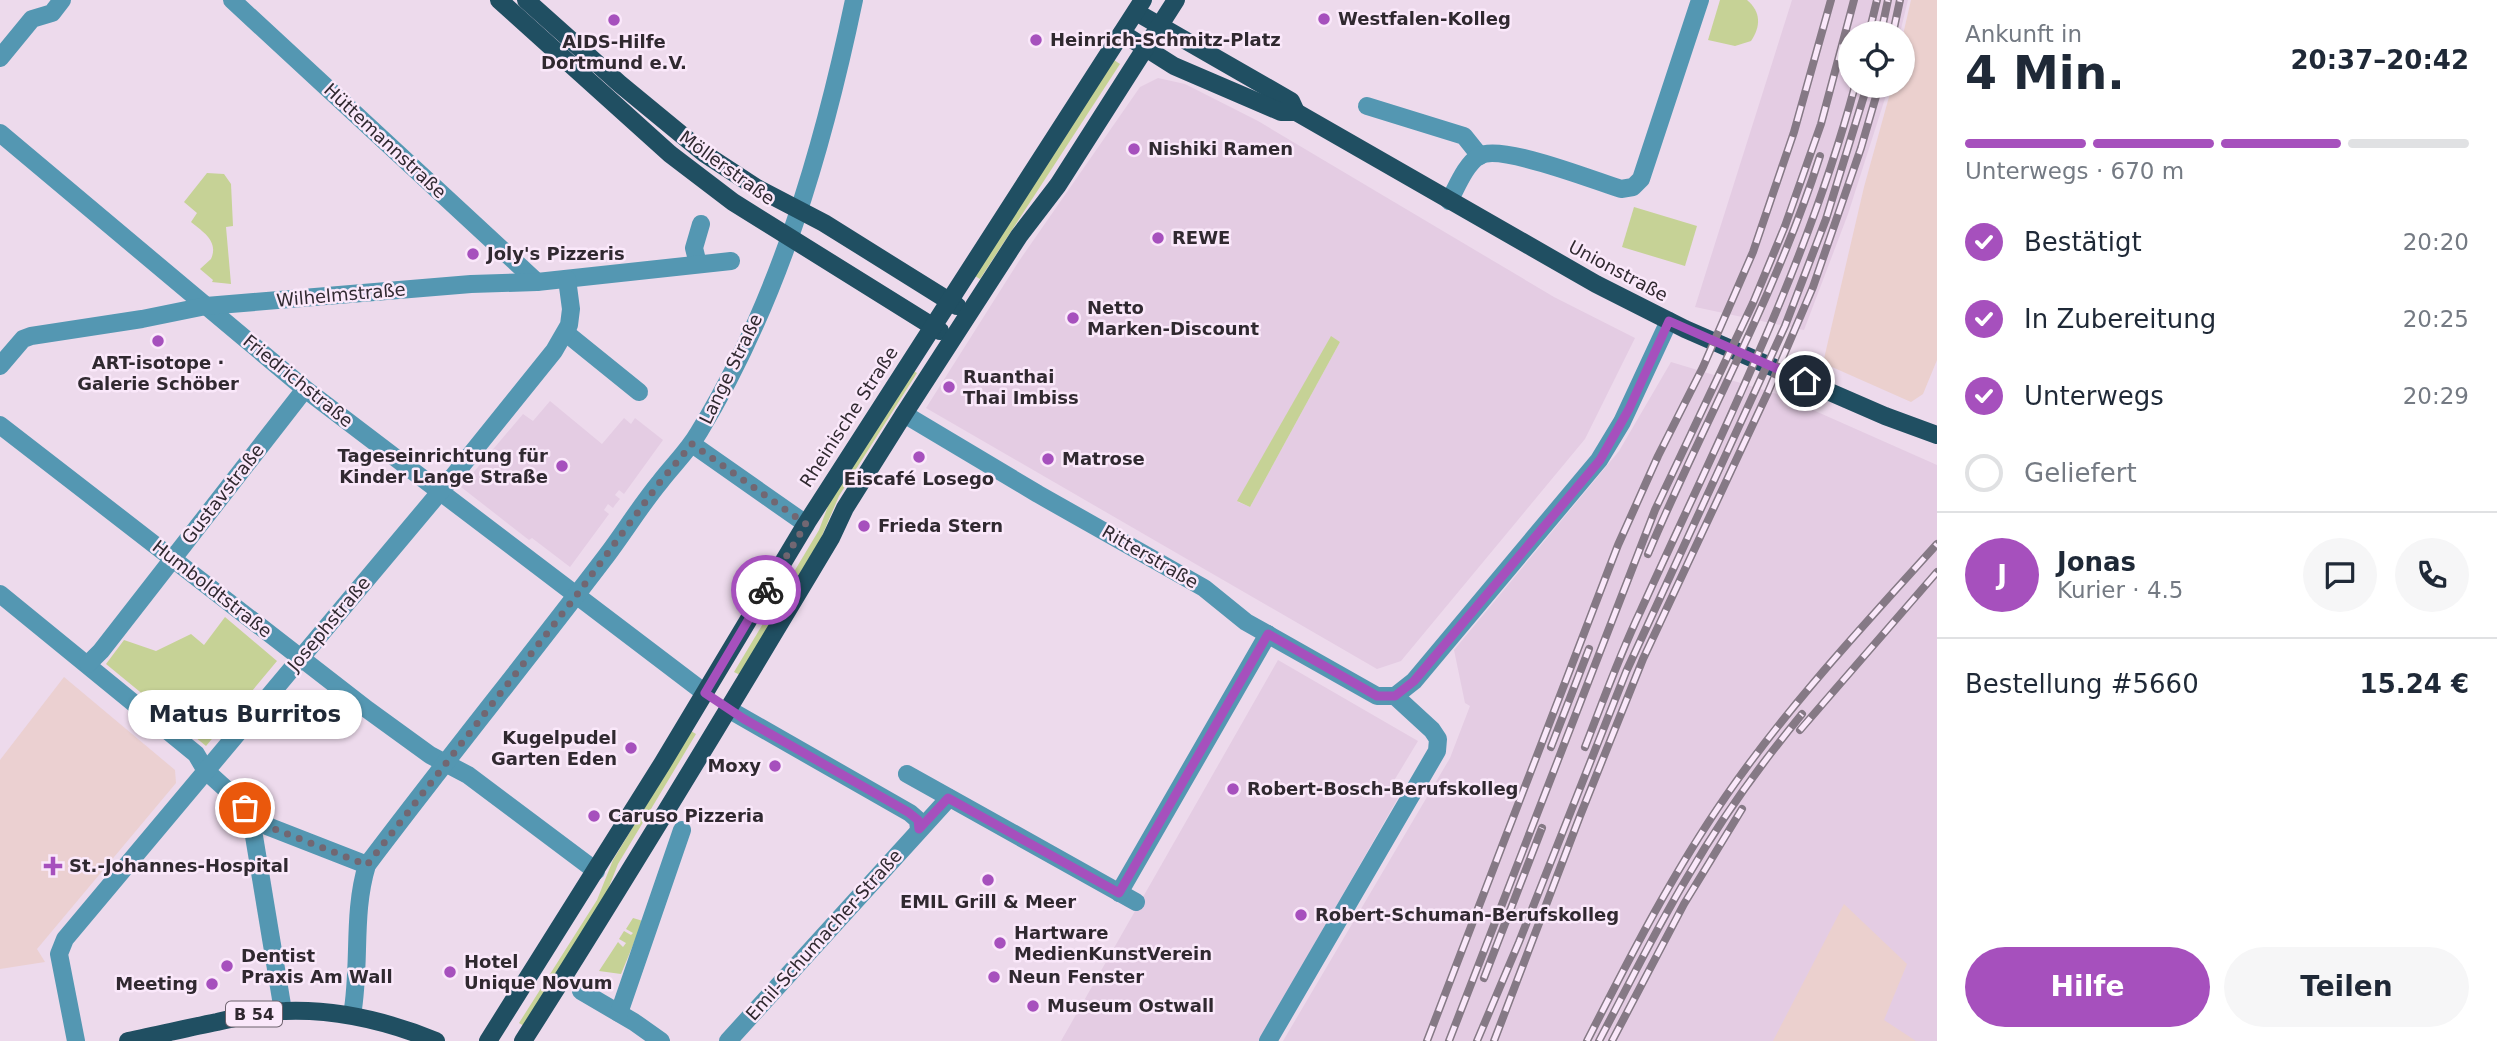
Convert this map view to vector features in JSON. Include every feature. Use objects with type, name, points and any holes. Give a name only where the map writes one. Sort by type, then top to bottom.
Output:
[{"type":"main road","name":"Möllerstraße","points":[[499,0],[670,155],[733,202],[953,340]]},
{"type":"main road","name":"Möllerstraße","points":[[526,0],[620,84],[705,154],[757,188],[799,209],[969,314]]},
{"type":"main road","points":[[523,1041],[728,709],[831,538],[845,508],[1019,236],[1058,185],[1176,0]]},
{"type":"main road","name":"Unionstraße","points":[[1140,6],[1160,25],[1291,101],[1296,112]]},
{"type":"main road","name":"Rheinische Straße","points":[[488,1041],[596,871],[806,524],[1140,6]]},
{"type":"main road","name":"Unionstraße","points":[[1122,33],[1174,66],[1281,112],[1296,112],[1596,284],[1669,321],[1885,416],[1937,435]]},
{"type":"main road","points":[[705,693],[728,709]]},
{"type":"main road","name":"B 54","points":[[128,1041],[255,1014],[353,1008],[435,1041]]},
{"type":"street","points":[[0,58],[32,19],[51,13],[62,0]]},
{"type":"street","name":"Hüttemannstraße","points":[[232,0],[537,282]]},
{"type":"street","name":"Lange Straße","points":[[353,1008],[357,912],[367,865],[576,596],[660,482],[692,444],[725,386],[756,321],[790,238],[825,124],[854,0]]},
{"type":"street","points":[[1449,201],[1472,163],[1491,152],[1512,154],[1620,189],[1633,187],[1641,179],[1645,168],[1700,0]]},
{"type":"street","points":[[1367,106],[1465,136],[1480,156]]},
{"type":"street","name":"Friedrichstraße","points":[[0,133],[305,389],[705,693]]},
{"type":"street","points":[[698,264],[694,248],[701,224]]},
{"type":"street","name":"Wilhelmstraße","points":[[0,366],[23,339],[31,336],[142,319],[205,306],[471,284],[537,282],[731,261]]},
{"type":"street","points":[[567,279],[571,309],[566,333],[639,392]]},
{"type":"street","points":[[1268,1041],[1437,751],[1438,739],[1432,730],[1395,696],[1414,681],[1600,460],[1622,422],[1669,321]]},
{"type":"street","name":"Josephstraße","points":[[76,1041],[59,954],[65,939],[440,491],[566,333]]},
{"type":"street","name":"Gustavstraße","points":[[88,664],[101,651],[305,389]]},
{"type":"street","name":"Ritterstraße","points":[[904,414],[1204,588],[1245,622],[1377,696],[1395,696]]},
{"type":"street","name":"Humboldtstraße","points":[[0,425],[368,710],[444,764],[467,775],[596,871]]},
{"type":"street","points":[[692,444],[806,524]]},
{"type":"street","points":[[0,594],[196,754],[206,771],[267,826],[367,865]]},
{"type":"street","points":[[1119,893],[1268,634]]},
{"type":"street","points":[[728,709],[908,812],[918,820],[919,829]]},
{"type":"street","points":[[907,774],[1136,902]]},
{"type":"street","name":"Emil-Schumacher-Straße","points":[[728,1041],[948,798]]},
{"type":"street","points":[[250,812],[283,1011]]},
{"type":"street","points":[[619,1013],[682,830]]},
{"type":"street","points":[[581,991],[661,1041]]},
{"type":"shaded area","points":[[1792,0],[1908,0],[1903,21],[1838,21],[1838,98],[1885,98],[1848,214],[1804,330],[1695,307]]},
{"type":"shaded area","points":[[1911,0],[1937,0],[1937,360],[1923,394],[1911,402],[1823,363],[1864,187],[1889,98],[1915,98],[1915,21],[1906,21]]},
{"type":"shaded area","points":[[1158,78],[1185,84],[1258,121],[1554,297],[1635,338],[1585,439],[1401,661],[1377,669],[926,408],[1019,261],[1140,87]],"holes":[[[1331,337],[1340,342],[1250,507],[1238,502]]]},
{"type":"shaded area","points":[[1671,362],[1777,394],[1937,465],[1937,1041],[1283,1041],[1450,758],[1470,706],[1465,703],[1454,650],[1619,451]]},
{"type":"shaded area","name":"Tageseinrichtung für Kinder Lange Straße","points":[[550,401],[602,444],[624,418],[631,424],[635,418],[663,440],[624,494],[619,490],[615,495],[620,499],[613,508],[608,504],[604,510],[609,514],[570,567],[532,538],[529,540],[461,487],[523,414],[533,421]]},
{"type":"shaded area","points":[[1278,660],[1418,741],[1392,784],[1402,791],[1259,1041],[1061,1041]]},
{"type":"shaded area","name":"St.-Johannes-Hospital","points":[[64,677],[175,770],[176,783],[37,949],[45,962],[0,969],[0,760]]},
{"type":"shaded area","points":[[1844,904],[1907,964],[1884,1020],[1916,1041],[1773,1041]]},
{"type":"green space","points":[[1720,0],[1747,0],[1752,5],[1757,14],[1758,25],[1751,41],[1735,46],[1708,40]]},
{"type":"green space","points":[[1114,60],[1120,64],[980,279],[975,276]]},
{"type":"green space","points":[[207,173],[224,174],[231,184],[233,226],[226,227],[231,284],[212,282],[200,269],[211,259],[213,247],[205,233],[191,222],[197,213],[184,202]]},
{"type":"green space","points":[[1634,207],[1697,226],[1685,266],[1622,247]]},
{"type":"green space","points":[[1331,336],[1340,342],[1250,507],[1237,501]]},
{"type":"green space","points":[[912,370],[917,373],[839,496],[821,538],[740,675],[734,672],[819,530],[831,498]]},
{"type":"green space","points":[[225,617],[277,661],[206,746],[106,664],[124,640],[156,651],[191,634],[204,645]]},
{"type":"green space","points":[[691,731],[696,734],[618,864],[605,897],[524,1026],[519,1023],[597,900],[613,860]]},
{"type":"green space","points":[[633,918],[643,921],[621,974],[599,971],[618,942],[623,947],[626,943],[619,939],[624,931],[631,935],[633,933],[626,929]]},
{"type":"railway","points":[[1427,1041],[1618,545],[1658,456],[1703,367],[1753,252],[1794,132],[1831,0]]},
{"type":"railway","points":[[1449,1041],[1655,510],[1753,303],[1785,226],[1821,124],[1854,0]]},
{"type":"railway","points":[[1872,21],[1877,0]]},
{"type":"railway","points":[[1884,21],[1888,0]]},
{"type":"railway","points":[[1896,21],[1900,0]]},
{"type":"railway","points":[[1585,747],[1626,643],[1730,417],[1786,287],[1812,221],[1851,98]]},
{"type":"railway","points":[[1477,1041],[1626,672],[1785,326],[1826,219],[1863,98]]},
{"type":"railway","points":[[1494,1041],[1643,659],[1768,392],[1813,287],[1876,98]]},
{"type":"railway","points":[[1648,554],[1761,308],[1820,156]]},
{"type":"railway","points":[[1587,1041],[1670,886],[1726,796],[1801,698],[1937,544]]},
{"type":"railway","points":[[1800,730],[1937,572]]},
{"type":"railway","points":[[1551,747],[1589,649]]},
{"type":"railway","points":[[1599,1041],[1653,937],[1714,834],[1802,714]]},
{"type":"railway","points":[[1612,1041],[1684,904],[1742,809]]},
{"type":"railway","points":[[1484,978],[1542,828]]},
{"type":"way so far","points":[[245,808],[267,826],[367,865],[519,671],[660,482],[692,444],[806,524],[766,590]]},
{"type":"place","name":"Westfalen-Kolleg","points":[[1324,19]]},
{"type":"place","name":"AIDS-Hilfe Dortmund e.V.","points":[[614,20]]},
{"type":"place","name":"Heinrich-Schmitz-Platz","points":[[1036,40]]},
{"type":"place","name":"Nishiki Ramen","points":[[1134,149]]},
{"type":"place","name":"REWE","points":[[1158,238]]},
{"type":"place","name":"Joly's Pizzeris","points":[[473,254]]},
{"type":"place","name":"Netto Marken-Discount","points":[[1073,318]]},
{"type":"place","name":"ART-isotope · Galerie Schöber","points":[[158,341]]},
{"type":"place","name":"Ruanthai Thai Imbiss","points":[[949,387]]},
{"type":"place","name":"Eiscafé Losego","points":[[919,457]]},
{"type":"place","name":"Matrose","points":[[1048,459]]},
{"type":"place","name":"Tageseinrichtung für Kinder Lange Straße","points":[[562,466]]},
{"type":"place","name":"Frieda Stern","points":[[864,526]]},
{"type":"place","name":"Kugelpudel Garten Eden","points":[[631,748]]},
{"type":"place","name":"Moxy","points":[[775,766]]},
{"type":"place","name":"Robert-Bosch-Berufskolleg","points":[[1233,789]]},
{"type":"place","name":"Matus Burritos","points":[[245,808]]},
{"type":"place","name":"Caruso Pizzeria","points":[[594,816]]},
{"type":"place","name":"St.-Johannes-Hospital","points":[[53,866]]},
{"type":"place","name":"EMIL Grill & Meer","points":[[988,880]]},
{"type":"place","name":"Robert-Schuman-Berufskolleg","points":[[1301,915]]},
{"type":"place","name":"Hartware MedienKunstVerein","points":[[1000,943]]},
{"type":"place","name":"Dentist Praxis Am Wall","points":[[227,966]]},
{"type":"place","name":"Hotel Unique Novum","points":[[450,972]]},
{"type":"place","name":"Neun Fenster","points":[[994,977]]},
{"type":"place","name":"Meeting","points":[[212,984]]},
{"type":"place","name":"Museum Ostwall","points":[[1033,1006]]},
{"type":"route","points":[[766,590],[705,693],[744,719],[908,812],[918,820],[919,829],[948,798],[1119,893],[1268,634],[1377,696],[1395,696],[1414,681],[1600,460],[1629,409],[1669,321],[1805,381]]}]
